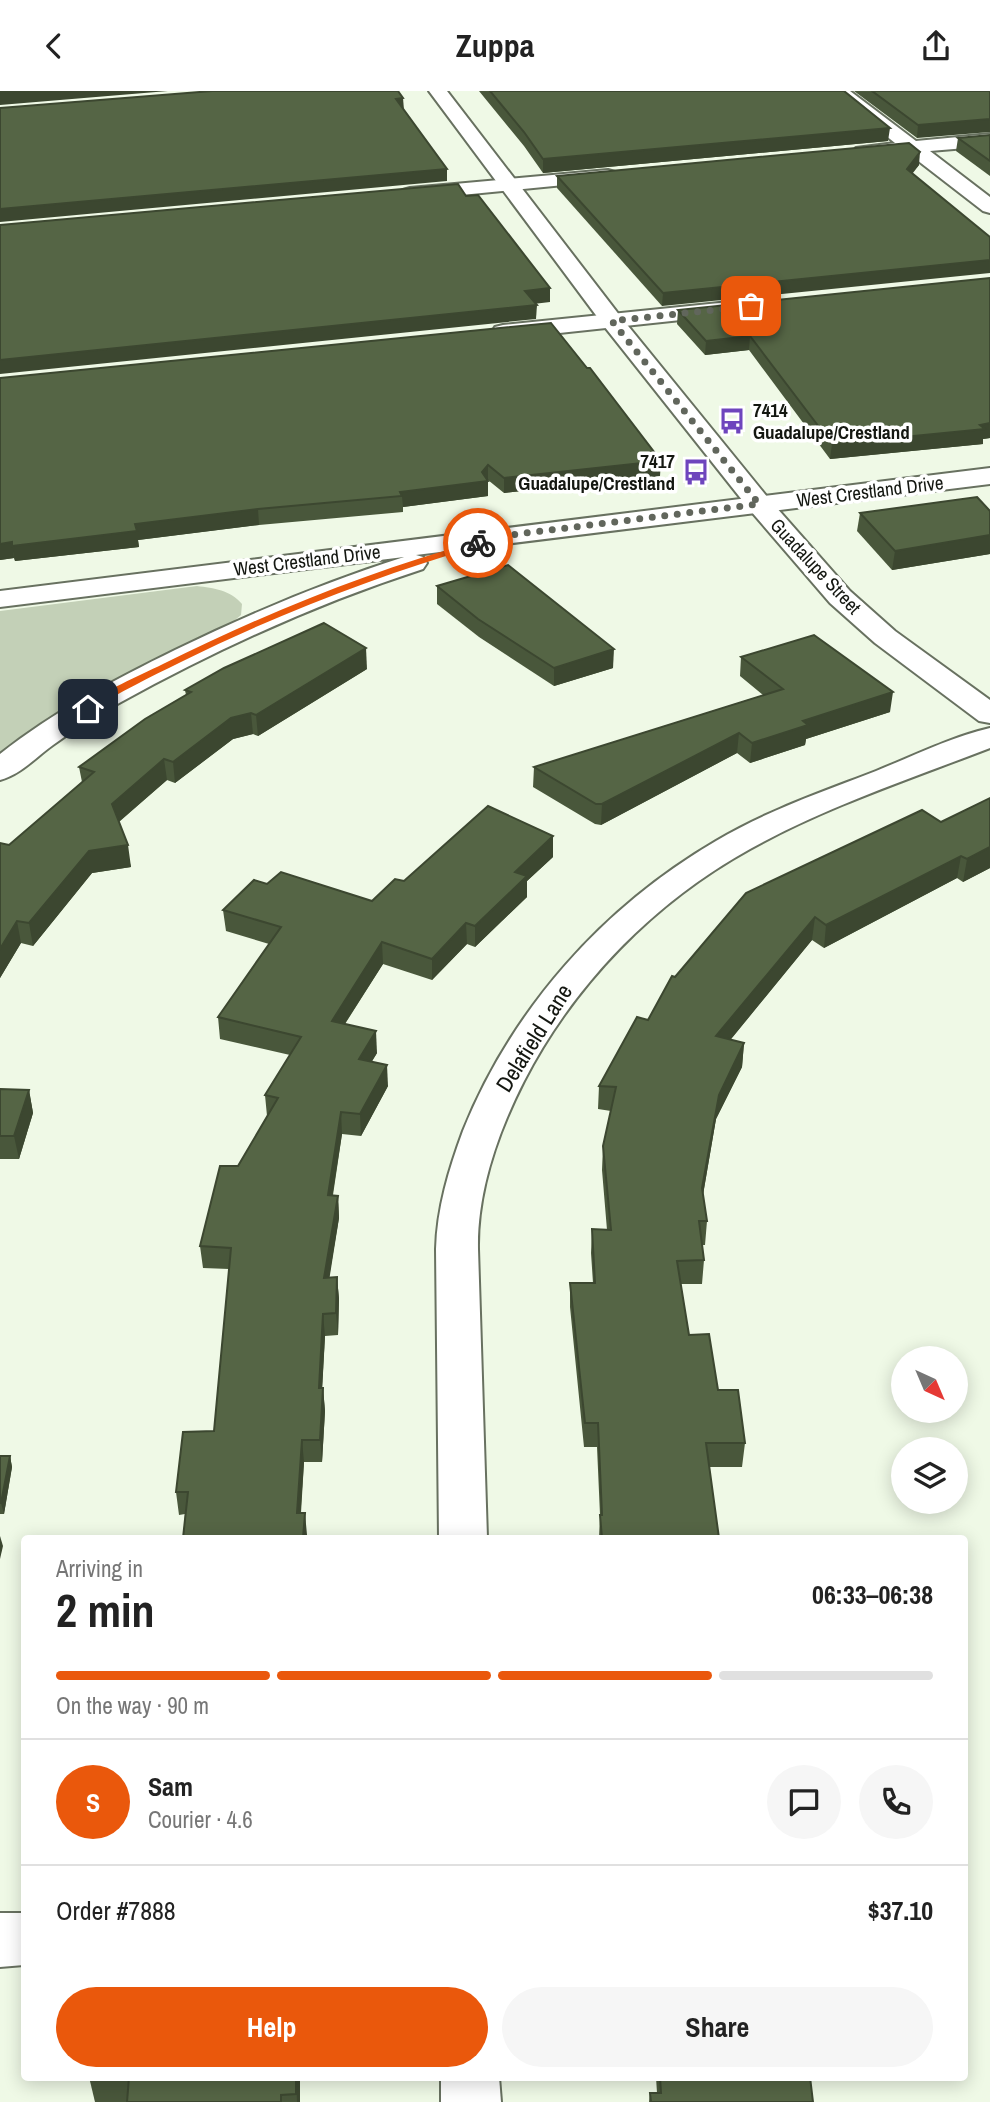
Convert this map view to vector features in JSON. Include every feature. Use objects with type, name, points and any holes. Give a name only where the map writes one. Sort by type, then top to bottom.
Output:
[{"type":"street","name":"Guadalupe Street","points":[[438,91],[612,321],[759,504],[840,597],[885,637],[990,714]]},
{"type":"street","points":[[839,91],[990,207]]},
{"type":"street","points":[[844,154],[990,141]]},
{"type":"street","points":[[385,196],[622,174]]},
{"type":"street","points":[[482,334],[755,306]]},
{"type":"street","name":"West Crestland Drive","points":[[0,599],[990,476]]},
{"type":"street","points":[[0,770],[21,753],[111,694],[214,642],[390,570],[502,536]]},
{"type":"street","name":"Delafield Lane","points":[[463,1535],[459,1216],[477,1145],[500,1090],[531,1035],[564,986],[618,929],[672,885],[727,848],[785,819],[990,737]]},
{"type":"street","points":[[0,1940],[21,1939]]},
{"type":"street","points":[[470,2081],[471,2102]]},
{"type":"green space","points":[[197,586],[216,589],[232,596],[242,604],[241,615],[228,626],[139,667],[0,754],[0,611]]},
{"type":"building","points":[[212,91],[398,91],[403,98],[396,99],[447,169],[0,209],[0,108]]},
{"type":"building","points":[[490,91],[844,91],[890,128],[543,159]]},
{"type":"building","points":[[872,91],[990,91],[990,119],[918,125]]},
{"type":"building","points":[[990,135],[990,161],[958,138]]},
{"type":"building","points":[[909,143],[920,152],[907,169],[990,237],[990,260],[663,293],[557,176]]},
{"type":"building","points":[[458,184],[466,196],[478,195],[550,288],[525,291],[537,305],[0,360],[0,225]]},
{"type":"building","points":[[990,278],[990,423],[980,425],[985,429],[832,444],[750,336],[706,341],[678,310]]},
{"type":"building","points":[[551,323],[587,368],[590,368],[661,461],[504,478],[488,465],[482,472],[488,481],[400,492],[402,496],[258,509],[135,524],[137,531],[12,546],[12,542],[0,544],[0,378]]},
{"type":"building","points":[[977,497],[990,511],[990,535],[895,551],[860,513]]},
{"type":"building","points":[[508,565],[614,649],[554,668],[478,619],[437,586]]},
{"type":"building","points":[[324,623],[366,648],[256,715],[251,713],[231,718],[173,762],[164,759],[112,804],[128,845],[89,851],[29,923],[17,921],[0,949],[0,843],[9,845],[94,772],[79,767],[145,719],[191,692],[185,690],[224,668]]},
{"type":"building","points":[[814,635],[893,692],[803,721],[808,725],[752,743],[739,733],[602,804],[596,804],[534,767],[783,689],[741,657]]},
{"type":"building","points":[[990,798],[990,847],[967,859],[961,856],[826,925],[815,917],[716,1036],[744,1043],[719,1095],[702,1188],[707,1221],[699,1221],[704,1260],[677,1261],[689,1335],[709,1334],[718,1390],[738,1390],[745,1443],[706,1443],[719,1535],[602,1535],[598,1423],[585,1423],[570,1283],[595,1283],[592,1229],[611,1230],[603,1146],[616,1087],[599,1086],[637,1017],[648,1020],[672,976],[675,977],[746,893],[922,810],[941,822]]},
{"type":"building","points":[[488,806],[553,836],[515,872],[527,876],[475,926],[466,923],[432,959],[382,942],[332,1021],[376,1031],[359,1059],[387,1065],[360,1114],[341,1112],[328,1195],[338,1196],[324,1278],[337,1277],[336,1313],[323,1314],[319,1388],[323,1388],[320,1440],[302,1440],[297,1513],[305,1513],[303,1535],[183,1535],[188,1492],[176,1492],[183,1432],[214,1431],[231,1248],[200,1246],[220,1166],[238,1166],[278,1098],[265,1095],[301,1037],[218,1017],[281,927],[223,910],[254,880],[267,884],[281,872],[372,901],[395,879],[404,881]]},
{"type":"building","points":[[0,1089],[29,1090],[14,1136],[0,1136]]},
{"type":"building","points":[[0,1456],[10,1456],[1,1503],[0,1503]]},
{"type":"building","points":[[129,2081],[296,2081],[296,2094],[281,2095],[281,2102],[127,2102]]},
{"type":"building","points":[[660,2081],[810,2081],[813,2102],[651,2102],[650,2093],[661,2093]]},
{"type":"way so far","points":[[478,543],[502,536],[759,504],[612,321],[751,306]]},
{"type":"place","name":"7414 Guadalupe/Crestland","points":[[732,421]]},
{"type":"place","name":"7417 Guadalupe/Crestland","points":[[696,472]]},
{"type":"route","points":[[88,709],[111,694],[214,642],[286,610],[390,570],[478,543]]}]
